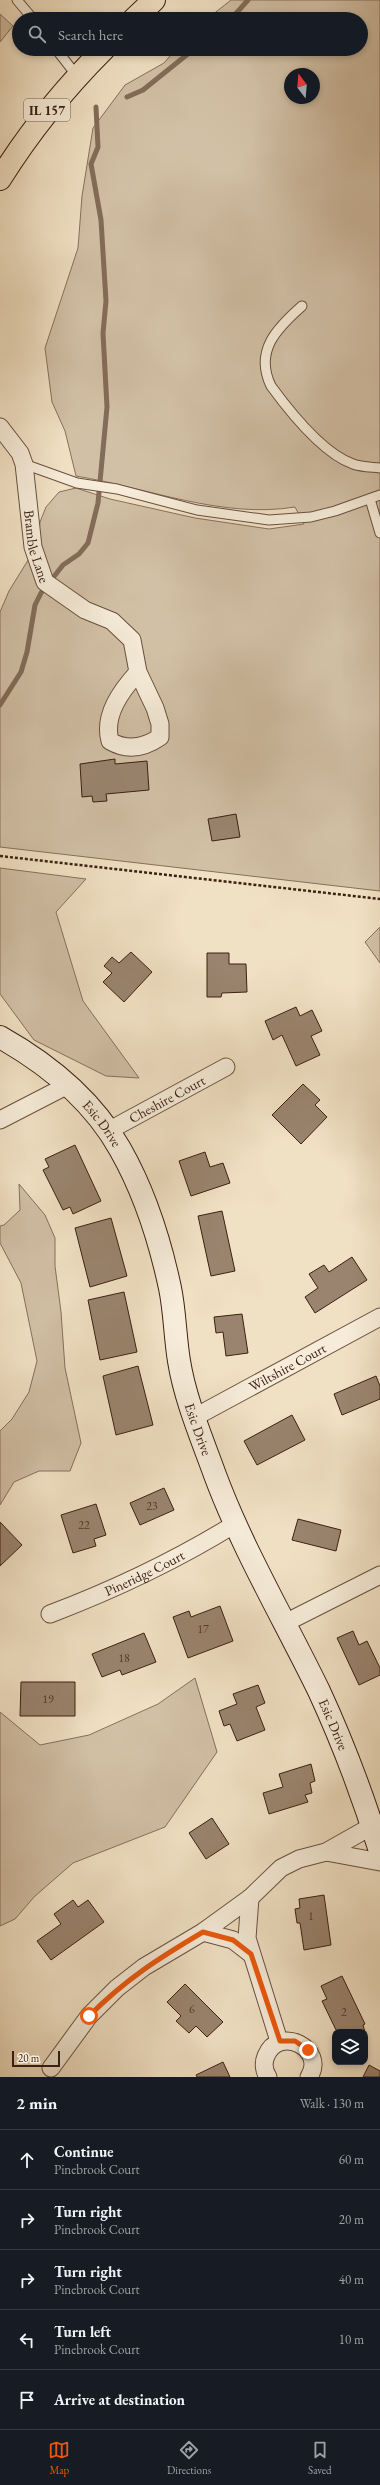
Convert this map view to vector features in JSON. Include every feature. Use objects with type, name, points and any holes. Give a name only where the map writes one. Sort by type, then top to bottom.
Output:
[{"type":"main road","points":[[141,12],[154,0]]},
{"type":"main road","name":"IL 157","points":[[0,179],[44,114],[77,76],[97,56]]},
{"type":"street","name":"Bramble Lane","points":[[0,428],[13,442],[24,464],[33,547],[45,582],[85,610],[112,621],[132,640],[138,672]]},
{"type":"street","name":"Esic Drive","points":[[0,1037],[38,1061],[68,1085],[88,1105],[121,1149],[142,1196],[157,1238],[170,1288],[179,1362],[195,1417],[235,1524],[320,1693],[349,1762],[378,1845]]},
{"type":"street","name":"Cheshire Court","points":[[108,1131],[226,1067]]},
{"type":"street","points":[[0,1120],[68,1085]]},
{"type":"street","name":"Wiltshire Court","points":[[195,1417],[380,1317]]},
{"type":"street","name":"Pineridge Court","points":[[50,1614],[147,1575],[192,1551],[235,1524]]},
{"type":"street","points":[[285,1623],[380,1575]]},
{"type":"street","points":[[51,2068],[89,2016],[117,1988],[144,1967],[203,1932],[250,1898],[281,1868],[299,1859],[326,1852],[378,1845]]},
{"type":"street","points":[[326,1852],[378,1845]]},
{"type":"street","points":[[250,1898],[247,1938],[280,2041]]},
{"type":"street","points":[[203,1932],[233,1940],[251,1954]]},
{"type":"street","points":[[268,2077],[264,2066],[265,2058],[268,2051],[280,2041],[295,2041],[308,2050],[313,2066],[309,2077]]},
{"type":"lane","points":[[17,0],[26,12]]},
{"type":"lane","points":[[61,56],[77,76]]},
{"type":"lane","points":[[302,306],[287,319],[271,337],[265,353],[267,377],[278,395],[314,438],[340,458],[353,464],[380,468]]},
{"type":"lane","points":[[24,464],[77,483],[117,489],[197,510],[269,520],[323,514],[380,495]]},
{"type":"lane","points":[[370,499],[380,533]]},
{"type":"path","points":[[0,856],[380,900]]},
{"type":"shaded area","points":[[231,0],[380,0],[380,891],[0,847],[0,612],[9,591],[38,544],[40,522],[46,507],[59,492],[76,488],[110,499],[195,518],[269,529],[304,524],[295,507],[268,510],[213,506],[76,476],[65,431],[52,402],[45,348],[78,248],[82,196],[93,128],[125,85],[164,63],[170,56],[368,56],[368,12],[216,12]]},
{"type":"shaded area","points":[[0,14],[12,25],[12,27],[0,42]]},
{"type":"shaded area","points":[[0,868],[86,879],[56,912],[83,1001],[139,1078],[106,1076],[34,1040],[0,994]]},
{"type":"shaded area","points":[[380,927],[380,963],[365,942]]},
{"type":"shaded area","points":[[19,1184],[45,1215],[55,1238],[55,1266],[61,1312],[65,1368],[81,1443],[70,1471],[39,1471],[14,1482],[0,1505],[0,1431],[12,1419],[29,1392],[37,1361],[21,1283],[0,1243],[0,1226],[4,1225],[20,1210]]},
{"type":"shaded area","points":[[195,1678],[217,1752],[165,1827],[73,1863],[35,1896],[15,1919],[0,1926],[0,1712],[40,1745],[89,1735],[158,1704]]},
{"type":"building","points":[[115,759],[115,764],[147,761],[149,790],[106,794],[107,801],[93,802],[92,796],[82,797],[80,764]]},
{"type":"building","points":[[236,814],[240,837],[212,841],[208,819]]},
{"type":"building","points":[[131,952],[152,972],[124,1002],[103,982],[112,973],[104,966],[112,957],[119,963]]},
{"type":"building","points":[[207,953],[229,953],[229,964],[246,964],[247,992],[222,993],[221,997],[207,997]]},
{"type":"building","points":[[296,1007],[300,1016],[312,1010],[322,1031],[311,1036],[320,1055],[296,1066],[282,1035],[273,1040],[265,1021]]},
{"type":"building","points":[[303,1084],[320,1100],[315,1105],[327,1117],[301,1144],[272,1115]]},
{"type":"building","points":[[75,1145],[101,1201],[73,1214],[70,1207],[63,1210],[43,1170],[49,1167],[45,1159]]},
{"type":"building","points":[[205,1152],[210,1167],[223,1163],[230,1183],[191,1196],[179,1161]]},
{"type":"building","points":[[222,1211],[235,1271],[211,1276],[198,1216]]},
{"type":"building","points":[[111,1218],[127,1276],[90,1287],[75,1228]]},
{"type":"building","points":[[352,1257],[367,1280],[315,1313],[305,1297],[318,1288],[309,1274],[324,1265],[329,1272]]},
{"type":"building","points":[[124,1292],[137,1352],[100,1360],[88,1300]]},
{"type":"building","points":[[242,1314],[248,1353],[226,1356],[223,1332],[216,1333],[214,1317]]},
{"type":"building","points":[[138,1366],[153,1425],[116,1435],[103,1376]]},
{"type":"building","points":[[376,1376],[380,1386],[380,1399],[342,1415],[334,1394]]},
{"type":"building","points":[[292,1415],[305,1440],[257,1465],[244,1441]]},
{"type":"building","points":[[164,1488],[174,1510],[140,1525],[130,1503]]},
{"type":"building","points":[[96,1504],[106,1535],[94,1539],[96,1546],[73,1553],[61,1515]]},
{"type":"building","points":[[298,1519],[341,1530],[336,1551],[292,1540]]},
{"type":"building","points":[[0,1522],[22,1545],[0,1566]]},
{"type":"building","points":[[220,1606],[233,1641],[188,1658],[173,1617],[189,1611],[191,1617]]},
{"type":"building","points":[[353,1631],[359,1645],[367,1641],[380,1668],[380,1675],[359,1685],[337,1638]]},
{"type":"building","points":[[144,1633],[156,1662],[122,1675],[120,1670],[102,1677],[92,1654]]},
{"type":"building","points":[[21,1682],[75,1682],[75,1716],[20,1716]]},
{"type":"building","points":[[258,1685],[265,1703],[256,1707],[265,1730],[237,1741],[230,1724],[224,1726],[219,1711],[237,1704],[233,1694]]},
{"type":"building","points":[[311,1764],[315,1781],[310,1783],[312,1793],[305,1795],[308,1802],[269,1814],[263,1793],[283,1787],[279,1774]]},
{"type":"building","points":[[212,1818],[229,1844],[206,1859],[189,1833]]},
{"type":"building","points":[[324,1895],[331,1945],[304,1950],[300,1923],[297,1923],[295,1909],[300,1908],[299,1899]]},
{"type":"building","points":[[73,1900],[78,1907],[88,1900],[104,1922],[51,1960],[37,1941],[61,1924],[54,1914]]},
{"type":"building","points":[[342,1976],[365,2024],[363,2025],[364,2029],[336,2029],[322,2001],[327,1999],[321,1986]]},
{"type":"building","points":[[185,1984],[223,2022],[207,2037],[196,2026],[189,2033],[176,2021],[181,2016],[167,2002]]},
{"type":"building","points":[[223,2062],[230,2077],[197,2077],[196,2075]]},
{"type":"building","points":[[369,2065],[380,2071],[380,2077],[363,2077]]},
{"type":"waterway","points":[[237,12],[248,0]]},
{"type":"waterway","points":[[127,97],[143,90],[185,56]]},
{"type":"waterway","points":[[0,705],[21,672],[27,652],[35,605],[41,593],[63,565],[79,554],[88,543],[98,503],[107,407],[103,333],[106,301],[101,220],[91,164],[98,147],[96,107]]},
{"type":"route","points":[[89,2016],[117,1988],[144,1967],[203,1932],[233,1940],[251,1954],[280,2041],[295,2041],[308,2050]]}]
